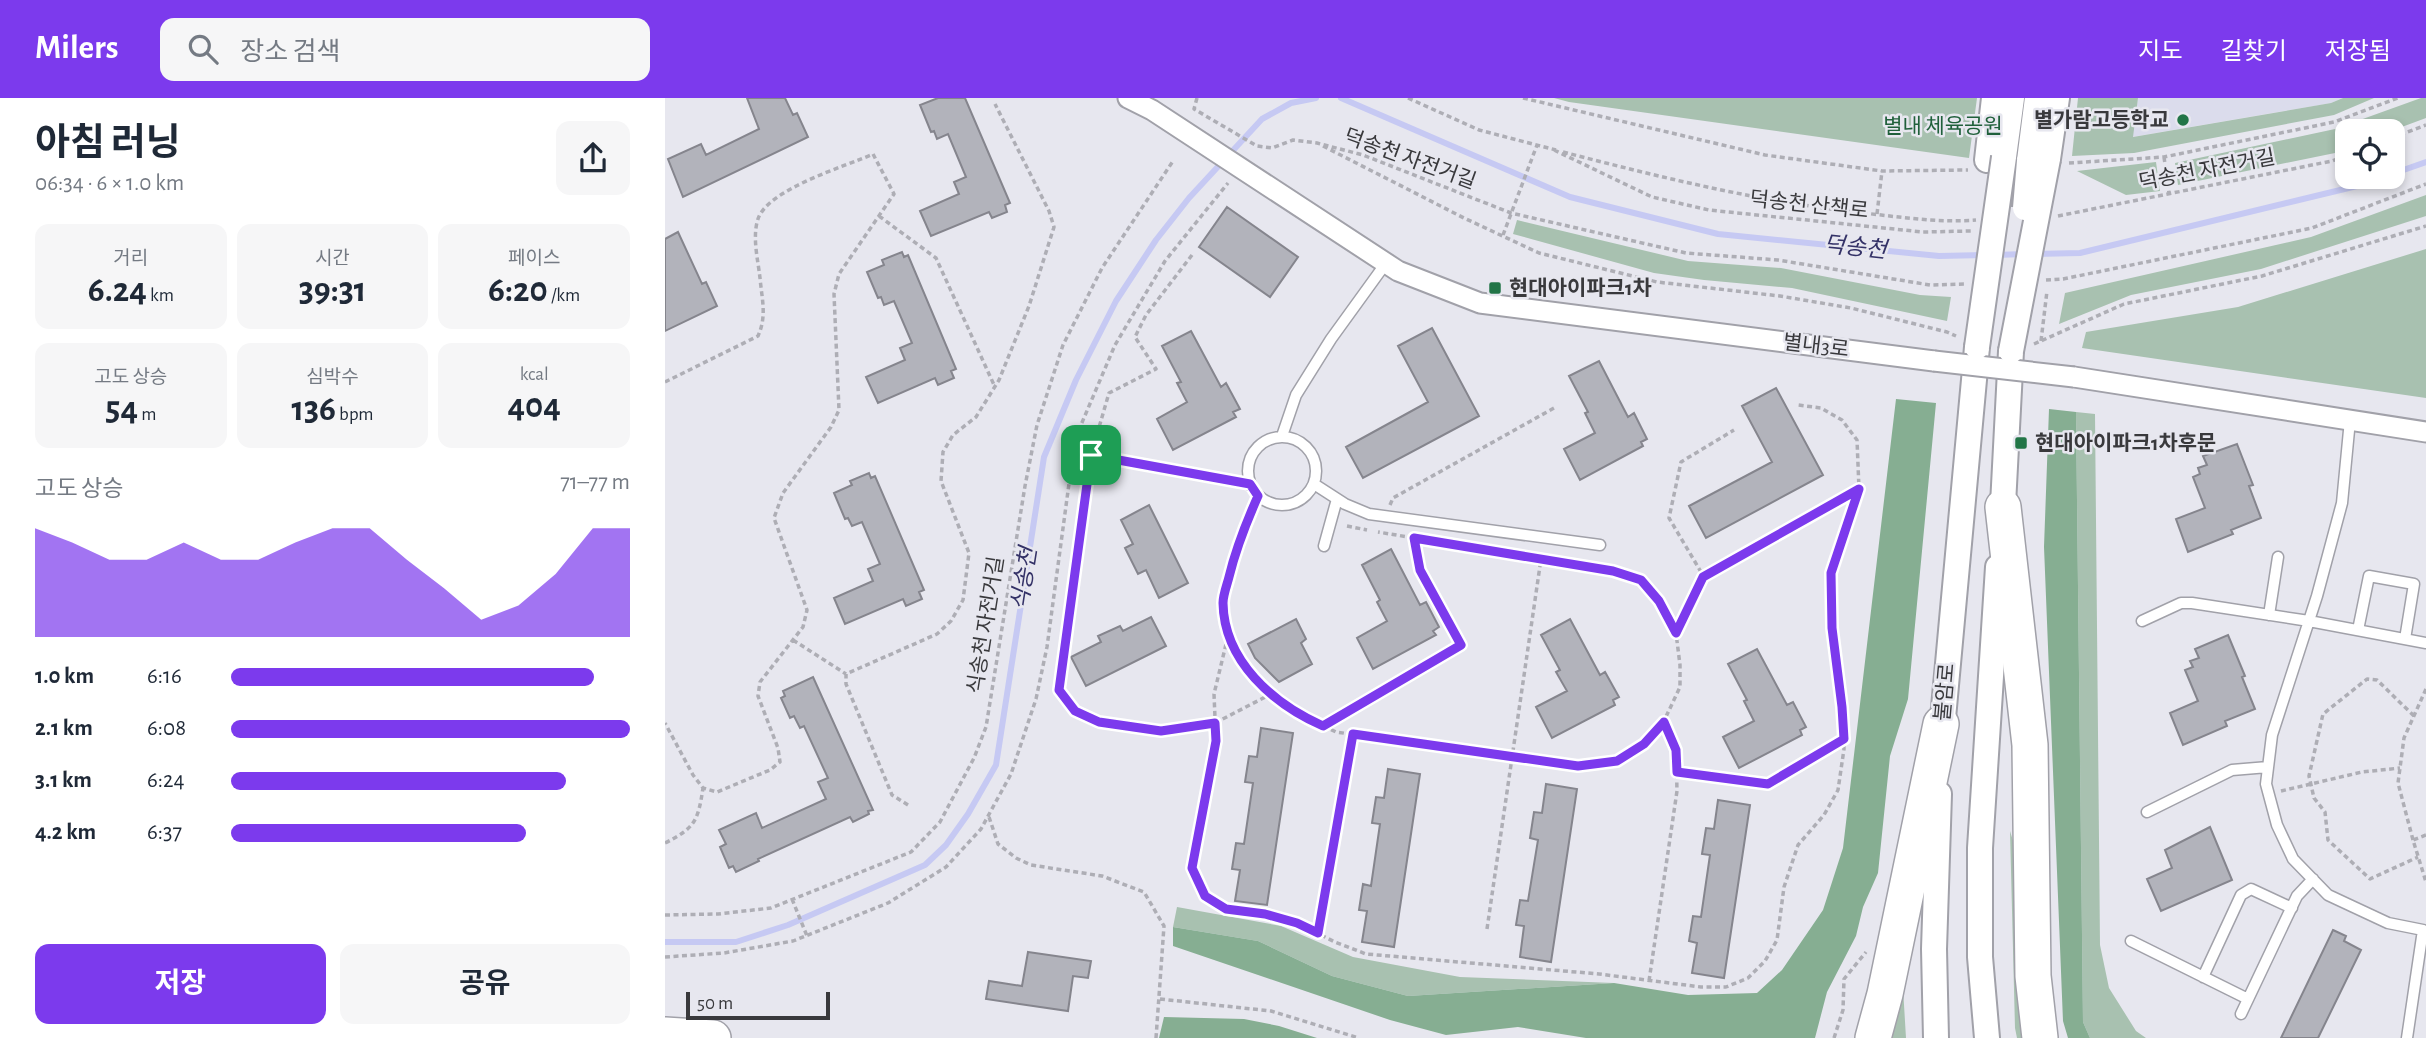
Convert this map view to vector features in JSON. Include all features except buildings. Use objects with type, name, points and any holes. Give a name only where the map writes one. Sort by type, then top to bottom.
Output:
[{"type":"highway","points":[[2003,507],[2029,745],[2033,976],[2040,1038]]},
{"type":"highway","points":[[1873,1038],[1885,993],[1941,724]]},
{"type":"highway","points":[[665,1035],[713,1038]]},
{"type":"street","name":"별내3로","points":[[1128,98],[1152,110],[1398,271],[1480,303],[2074,377],[2426,432]]},
{"type":"street","points":[[1993,98],[1993,163]]},
{"type":"street","points":[[1993,163],[2012,98]]},
{"type":"street","points":[[2037,98],[2038,160]]},
{"type":"street","points":[[2038,160],[2057,98]]},
{"type":"street","name":"불암로","points":[[1987,1038],[1980,957],[1980,848],[1986,727],[2003,507],[2011,351],[2038,160]]},
{"type":"street","name":"불암로","points":[[1936,1038],[1934,949],[1941,724],[1993,163]]},
{"type":"lane","points":[[1282,436],[1296,395],[1331,339],[1386,263]]},
{"type":"lane","points":[[2350,420],[2342,503],[2309,621],[2272,735],[2266,784],[2277,825],[2293,859],[2328,894],[2388,923],[2423,930],[2407,1038]]},
{"type":"lane","points":[[1282,436],[1296,439],[1307,446],[1314,458],[1317,471],[1314,484],[1307,495],[1295,503],[1282,506],[1269,503],[1258,496],[1250,484],[1250,457],[1258,446],[1269,439],[1282,436]]},
{"type":"lane","points":[[1314,484],[1337,499],[1369,514],[1600,545]]},
{"type":"lane","points":[[1324,546],[1337,499]]},
{"type":"lane","points":[[2269,615],[2278,557]]},
{"type":"lane","points":[[2358,630],[2369,576],[2414,584],[2405,639]]},
{"type":"lane","points":[[2142,621],[2181,603],[2192,603],[2426,643]]},
{"type":"lane","points":[[2147,812],[2232,770],[2268,767]]},
{"type":"lane","points":[[2241,1014],[2297,897],[2313,879]]},
{"type":"lane","points":[[2203,976],[2241,895],[2251,889],[2292,908]]},
{"type":"lane","points":[[2131,941],[2248,999]]},
{"type":"path","name":"덕송천 자전거길","points":[[1197,98],[1194,109],[1255,145],[1272,148],[1293,140],[1363,155],[1511,213]]},
{"type":"path","points":[[1408,98],[1479,131],[1662,177],[1798,206],[1943,222],[1982,219]]},
{"type":"path","points":[[1523,98],[1765,155],[1882,171],[1962,169],[1993,163]]},
{"type":"path","points":[[2038,160],[2071,163],[2164,157],[2334,122],[2398,98]]},
{"type":"path","points":[[846,674],[937,634],[951,621],[963,600],[968,554],[941,481],[943,452],[953,435],[976,418],[995,387],[1029,306],[1054,227],[1049,211],[995,104]]},
{"type":"path","points":[[2405,133],[2426,125]]},
{"type":"path","points":[[1317,143],[1539,253],[1657,282],[1850,307],[1947,332],[1977,347]]},
{"type":"path","points":[[1503,236],[1537,145]]},
{"type":"path","name":"덕송천 산책로","points":[[1554,150],[1652,197],[1709,210],[1923,232],[1972,231]]},
{"type":"path","points":[[665,382],[758,336],[765,322],[755,236],[758,218],[771,201],[795,187],[873,154],[894,194],[839,274],[834,294],[839,410],[831,427],[783,493],[774,518],[807,610],[803,627],[760,682],[758,695],[778,748],[780,762],[770,770],[716,792],[703,788],[665,723]]},
{"type":"path","points":[[2164,157],[2169,193]]},
{"type":"path","name":"덕송천 자전거길","points":[[2046,216],[2335,160]]},
{"type":"path","name":"식송천 자전거길","points":[[665,915],[718,915],[771,908],[911,852],[940,822],[974,758],[986,727],[1035,437],[1063,345],[1102,268],[1173,161]]},
{"type":"path","points":[[665,957],[724,953],[807,936],[888,903],[946,867],[981,829],[1011,774],[1036,699],[1047,647],[1075,439],[1115,345],[1165,261],[1240,167]]},
{"type":"path","points":[[1877,215],[1882,171]]},
{"type":"path","points":[[879,216],[936,258],[995,387]]},
{"type":"path","points":[[2011,351],[2049,338],[2124,304],[2262,276],[2426,226]]},
{"type":"path","points":[[1192,255],[1146,315],[1135,337],[1156,369],[1109,393],[1091,455],[1059,690],[1075,711],[1099,722],[1161,731],[1215,723],[1271,694]]},
{"type":"path","points":[[1228,636],[1214,694],[1216,741],[1192,868],[1205,896],[1226,909],[1265,914],[1297,923],[1366,954],[1599,974],[1701,987],[1726,987],[1748,978],[1765,961],[1777,940],[1784,887],[1798,845],[1824,815],[1838,790],[1844,739],[1832,628],[1831,573],[1859,489],[1857,440],[1842,420],[1821,408],[1798,405]]},
{"type":"path","points":[[1385,517],[1393,498],[1554,408]]},
{"type":"path","points":[[1703,577],[1669,518],[1676,484],[1681,462],[1734,430]]},
{"type":"path","points":[[1091,455],[1250,484]]},
{"type":"path","points":[[1676,633],[1703,577],[1859,489]]},
{"type":"path","points":[[1258,496],[1238,542],[1223,601],[1228,636],[1241,662],[1258,682],[1305,718],[1336,732],[1578,766],[1617,761],[1644,744],[1664,722],[1679,687],[1680,665],[1676,633],[1659,601],[1641,580],[1613,571],[1347,526]]},
{"type":"path","points":[[1323,726],[1461,645],[1420,570],[1414,538]]},
{"type":"path","points":[[1487,929],[1541,559]]},
{"type":"path","points":[[793,640],[846,674]]},
{"type":"path","points":[[846,674],[846,684],[892,794],[908,806]]},
{"type":"path","points":[[2414,716],[2377,680],[2367,678],[2323,714],[2309,776],[2314,798],[2325,812],[2328,841],[2370,879],[2418,857]]},
{"type":"path","points":[[2426,689],[2404,738],[2398,783],[2426,882]]},
{"type":"path","points":[[1649,981],[1677,791],[1676,750],[1664,722]]},
{"type":"path","points":[[1318,933],[1353,734]]},
{"type":"path","points":[[1677,772],[1768,784],[1844,739]]},
{"type":"path","points":[[2269,794],[2362,772],[2400,768]]},
{"type":"path","points":[[665,843],[688,831],[700,811],[703,788]]},
{"type":"path","points":[[989,815],[997,844],[1031,866],[1102,876],[1144,892],[1164,926],[1156,1038]]},
{"type":"path","points":[[2413,840],[2426,835]]},
{"type":"path","points":[[792,899],[807,936]]},
{"type":"path","points":[[1834,1038],[1843,1010],[1844,979],[1866,951]]},
{"type":"path","points":[[1160,999],[1271,1011],[1359,1038]]},
{"type":"shaded area","name":"별가람고등학교","points":[[2138,98],[2343,98],[2331,103],[2132,137]]},
{"type":"green space","name":"별내 체육공원","points":[[1554,98],[1977,98],[1969,158]]},
{"type":"green space","points":[[2078,98],[2138,98],[2133,137],[2331,103],[2343,98],[2374,98],[2334,115],[2134,153],[2072,156]]},
{"type":"green space","points":[[2426,98],[2426,118],[2405,126],[2405,119],[2363,119]]},
{"type":"green space","points":[[2335,129],[2335,153],[2178,185],[2175,163]]},
{"type":"green space","points":[[2156,162],[2160,191],[2126,195],[2077,171]]},
{"type":"green space","points":[[2426,195],[2426,216],[2261,269],[2131,295],[2059,324],[2065,293],[2311,237]]},
{"type":"green space","points":[[1517,220],[1688,261],[1781,268],[1920,295],[1951,297],[1947,321],[1792,288],[1654,273],[1513,234]]},
{"type":"green space","points":[[2426,249],[2426,398],[2082,348],[2086,332],[2238,307]]},
{"type":"green space","points":[[1896,399],[1936,403],[1908,699],[1890,756],[1878,873],[1863,907],[1856,936],[1827,992],[1815,1038],[1586,1038],[1518,1027],[1446,1035],[1390,1020],[1173,946],[1173,927],[1258,941],[1332,976],[1408,996],[1614,983],[1688,995],[1757,993],[1782,970],[1823,910],[1843,848]]},
{"type":"green space","points":[[2049,409],[2076,412],[2083,1022],[2090,1038],[2068,1038],[2063,1021],[2044,547]]},
{"type":"green space","points":[[2076,412],[2095,414],[2100,945],[2109,988],[2136,1031],[2146,1038],[2090,1038],[2083,1022]]},
{"type":"green space","points":[[2010,831],[2017,854],[2032,1038],[2017,1038],[2015,1028]]},
{"type":"green space","points":[[1177,907],[1281,926],[1353,957],[1460,977],[1614,983],[1408,996],[1332,976],[1258,941],[1173,927]]},
{"type":"green space","points":[[1903,988],[1906,1038],[1887,1038]]},
{"type":"green space","points":[[1164,1017],[1244,1019],[1317,1038],[1159,1038]]},
{"type":"waterway","name":"식송천","points":[[665,942],[736,942],[788,925],[925,865],[946,845],[968,814],[996,765],[1044,457],[1076,380],[1116,301],[1156,240],[1189,198],[1262,119],[1291,103],[1316,98]]},
{"type":"waterway","name":"덕송천","points":[[1341,98],[1570,197],[1718,234],[1939,256],[1985,255]]},
{"type":"waterway","name":"덕송천","points":[[2405,169],[2426,162]]},
{"type":"waterway","name":"덕송천","points":[[2034,254],[2080,253],[2344,189]]},
{"type":"waterway","name":"덕송천","points":[[1996,255],[2024,254]]},
{"type":"place","name":"별가람고등학교","points":[[2183,120]]},
{"type":"place","name":"현대아이파크1차","points":[[1495,288]]},
{"type":"place","name":"현대아이파크1차후문","points":[[2021,443]]},
{"type":"route","points":[[1091,455],[1250,484],[1258,496],[1238,542],[1223,601],[1228,636],[1241,662],[1258,682],[1279,701],[1323,726],[1461,645],[1420,570],[1414,538],[1613,571],[1641,580],[1659,601],[1676,633],[1703,577],[1859,489],[1831,573],[1832,628],[1844,739],[1768,784],[1677,772],[1676,750],[1664,722],[1644,744],[1617,761],[1578,766],[1353,734],[1318,933],[1297,923],[1265,914],[1226,909],[1205,896],[1192,868],[1216,741],[1215,723],[1161,731],[1099,722],[1075,711],[1059,690],[1091,455]]}]
